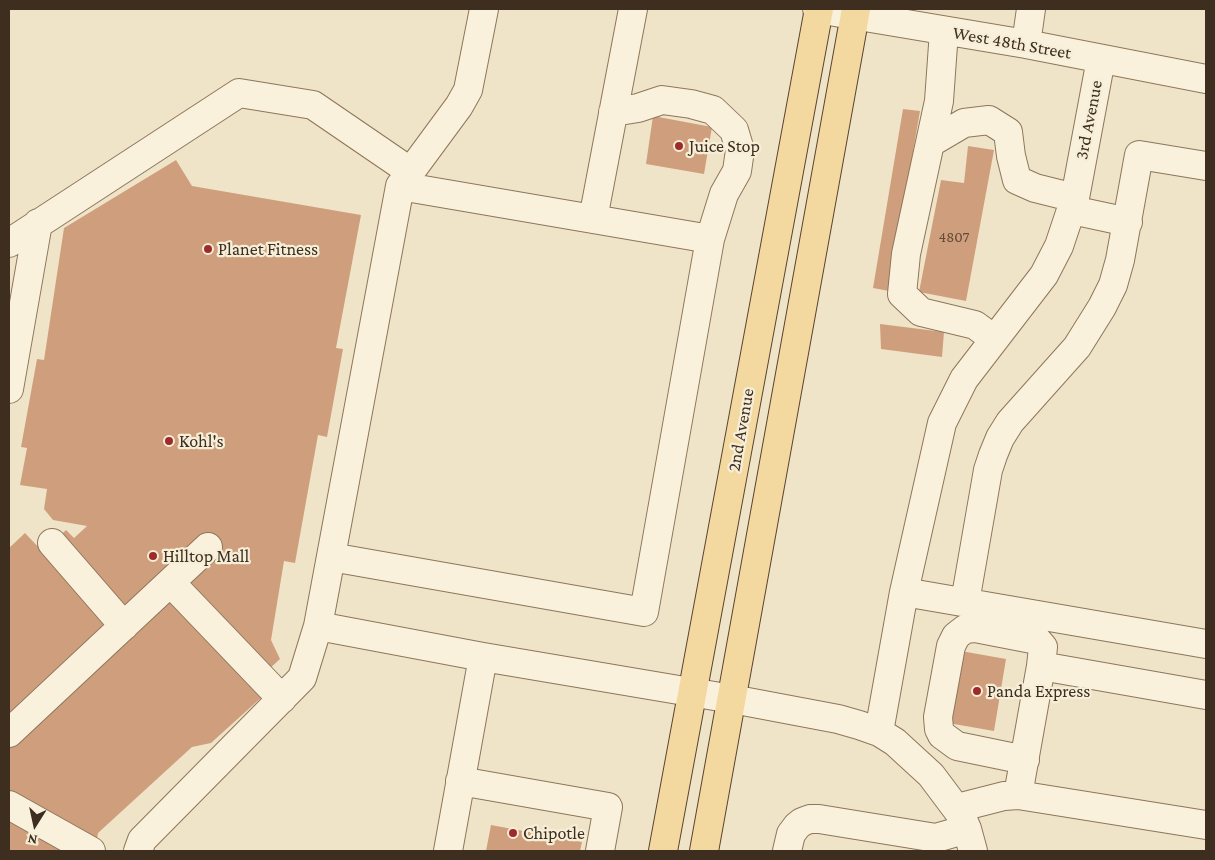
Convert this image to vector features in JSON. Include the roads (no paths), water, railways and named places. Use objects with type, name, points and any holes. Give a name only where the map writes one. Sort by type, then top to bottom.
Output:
[{"type":"main road","name":"2nd Avenue","points":[[663,851],[819,9]]},
{"type":"main road","points":[[704,851],[855,12]]},
{"type":"street","points":[[138,851],[142,840],[302,678],[318,626],[406,179],[459,106],[468,90],[484,9]]},
{"type":"street","points":[[593,219],[633,9]]},
{"type":"street","name":"West 48th Street","points":[[819,9],[855,12],[944,31],[1026,44],[1206,79]]},
{"type":"street","points":[[1026,44],[1031,9]]},
{"type":"street","points":[[944,31],[939,101],[906,254],[902,294],[921,312],[975,325],[994,339]]},
{"type":"street","name":"3rd Avenue","points":[[879,732],[904,592],[942,423],[964,379],[1044,275],[1059,246],[1075,196],[1101,59]]},
{"type":"street","points":[[9,243],[239,94],[313,105],[406,179],[593,219],[710,239]]},
{"type":"street","points":[[331,557],[644,612],[710,239],[724,194],[736,171],[740,150],[734,130],[713,110],[691,104],[662,100],[638,108],[613,112]]},
{"type":"street","points":[[930,143],[964,122],[989,120],[1008,132],[1017,180],[1035,188],[1075,196],[1128,222]]},
{"type":"street","points":[[964,602],[988,470],[1000,438],[1023,406],[1077,347],[1092,325],[1113,284],[1128,222],[1139,155],[1206,166]]},
{"type":"street","points":[[9,389],[38,223]]},
{"type":"street","points":[[52,543],[124,626]]},
{"type":"street","points":[[9,733],[208,547]]},
{"type":"street","points":[[171,583],[282,699]]},
{"type":"street","points":[[904,592],[1206,644]]},
{"type":"street","points":[[318,626],[838,719],[879,732],[895,742],[931,775],[966,829]]},
{"type":"street","points":[[1018,795],[1041,666],[1043,647],[1041,643],[1033,638],[975,628],[965,629],[956,636],[951,646],[938,717],[939,729],[952,743],[962,747],[1024,760]]},
{"type":"street","points":[[448,851],[483,657]]},
{"type":"street","points":[[1041,666],[1206,695]]},
{"type":"street","points":[[460,781],[608,807],[600,851]]},
{"type":"street","points":[[787,851],[792,834],[797,826],[810,819],[934,844],[966,829],[1004,796],[1018,795],[1206,825]]},
{"type":"street","points":[[9,805],[90,851]]},
{"type":"place","name":"Juice Stop","points":[[679,146]]},
{"type":"place","name":"Planet Fitness","points":[[208,249]]},
{"type":"place","name":"Kohl's","points":[[169,441]]},
{"type":"place","name":"Hilltop Mall","points":[[153,556]]},
{"type":"place","name":"Panda Express","points":[[977,691]]},
{"type":"place","name":"Chipotle","points":[[513,833]]}]
